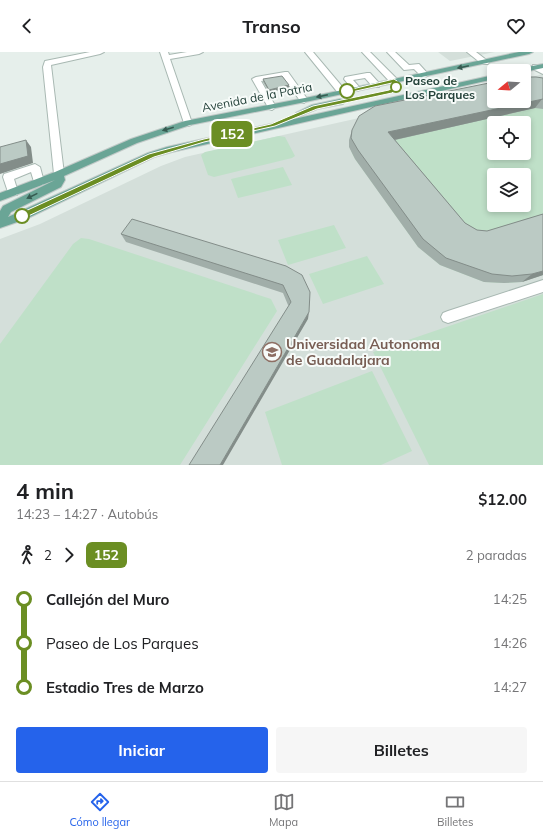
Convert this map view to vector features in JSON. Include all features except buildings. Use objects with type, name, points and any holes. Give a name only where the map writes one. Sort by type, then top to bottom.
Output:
[{"type":"main road","name":"Avenida de la Patria","points":[[0,197],[59,174],[134,140],[188,123],[272,107],[528,52]]},
{"type":"main road","points":[[0,224],[22,216],[151,155],[273,125],[487,78]]},
{"type":"main road","points":[[273,125],[315,107],[391,91],[396,87],[394,81]]},
{"type":"main road","points":[[0,220],[7,209],[57,184],[60,180],[59,174]]},
{"type":"street","points":[[59,174],[46,67],[48,63],[57,60],[100,52]]},
{"type":"street","points":[[188,123],[165,55],[199,52]]},
{"type":"street","points":[[309,52],[342,92]]},
{"type":"street","points":[[366,52],[394,81]]},
{"type":"street","points":[[391,52],[408,68],[416,66],[425,75]]},
{"type":"street","points":[[471,52],[485,62]]},
{"type":"street","points":[[539,67],[543,72]]},
{"type":"street","points":[[272,107],[256,79],[285,74],[304,100]]},
{"type":"street","points":[[357,89],[348,79],[367,75],[376,85]]},
{"type":"street","points":[[13,192],[8,177],[35,167],[39,182]]},
{"type":"street","points":[[448,317],[543,286]]},
{"type":"shaded area","points":[[438,52],[495,52],[450,61]]},
{"type":"shaded area","name":"Universidad Autonoma de Guadalajara","points":[[543,74],[543,465],[0,465],[0,239],[40,224],[161,166],[185,157],[359,118],[487,102],[487,108],[531,108],[531,77]]},
{"type":"green space","points":[[543,88],[543,275],[522,282],[484,282],[440,265],[418,247],[355,159],[350,149],[350,142],[354,131],[487,102],[487,108],[531,108],[531,96]]},
{"type":"green space","points":[[279,136],[285,137],[295,156],[214,177],[208,175],[201,155],[205,152]]},
{"type":"green space","points":[[283,167],[292,185],[238,198],[231,179]]},
{"type":"green space","points":[[334,225],[346,248],[288,265],[278,240]]},
{"type":"green space","points":[[81,238],[89,239],[271,299],[277,311],[180,465],[0,465],[0,344],[73,244]]},
{"type":"green space","points":[[367,256],[384,284],[323,304],[309,274]]},
{"type":"green space","points":[[543,294],[543,465],[429,465],[373,352]]},
{"type":"green space","points":[[372,371],[412,451],[381,465],[282,465],[265,412]]},
{"type":"bus line","name":"152","points":[[22,216],[151,155],[170,149],[273,125],[315,107],[391,91],[396,87],[394,81],[347,91]]},
{"type":"place","name":"Paseo de Los Parques","points":[[396,87]]},
{"type":"place","name":"Universidad Autonoma de Guadalajara","points":[[272,352]]}]
